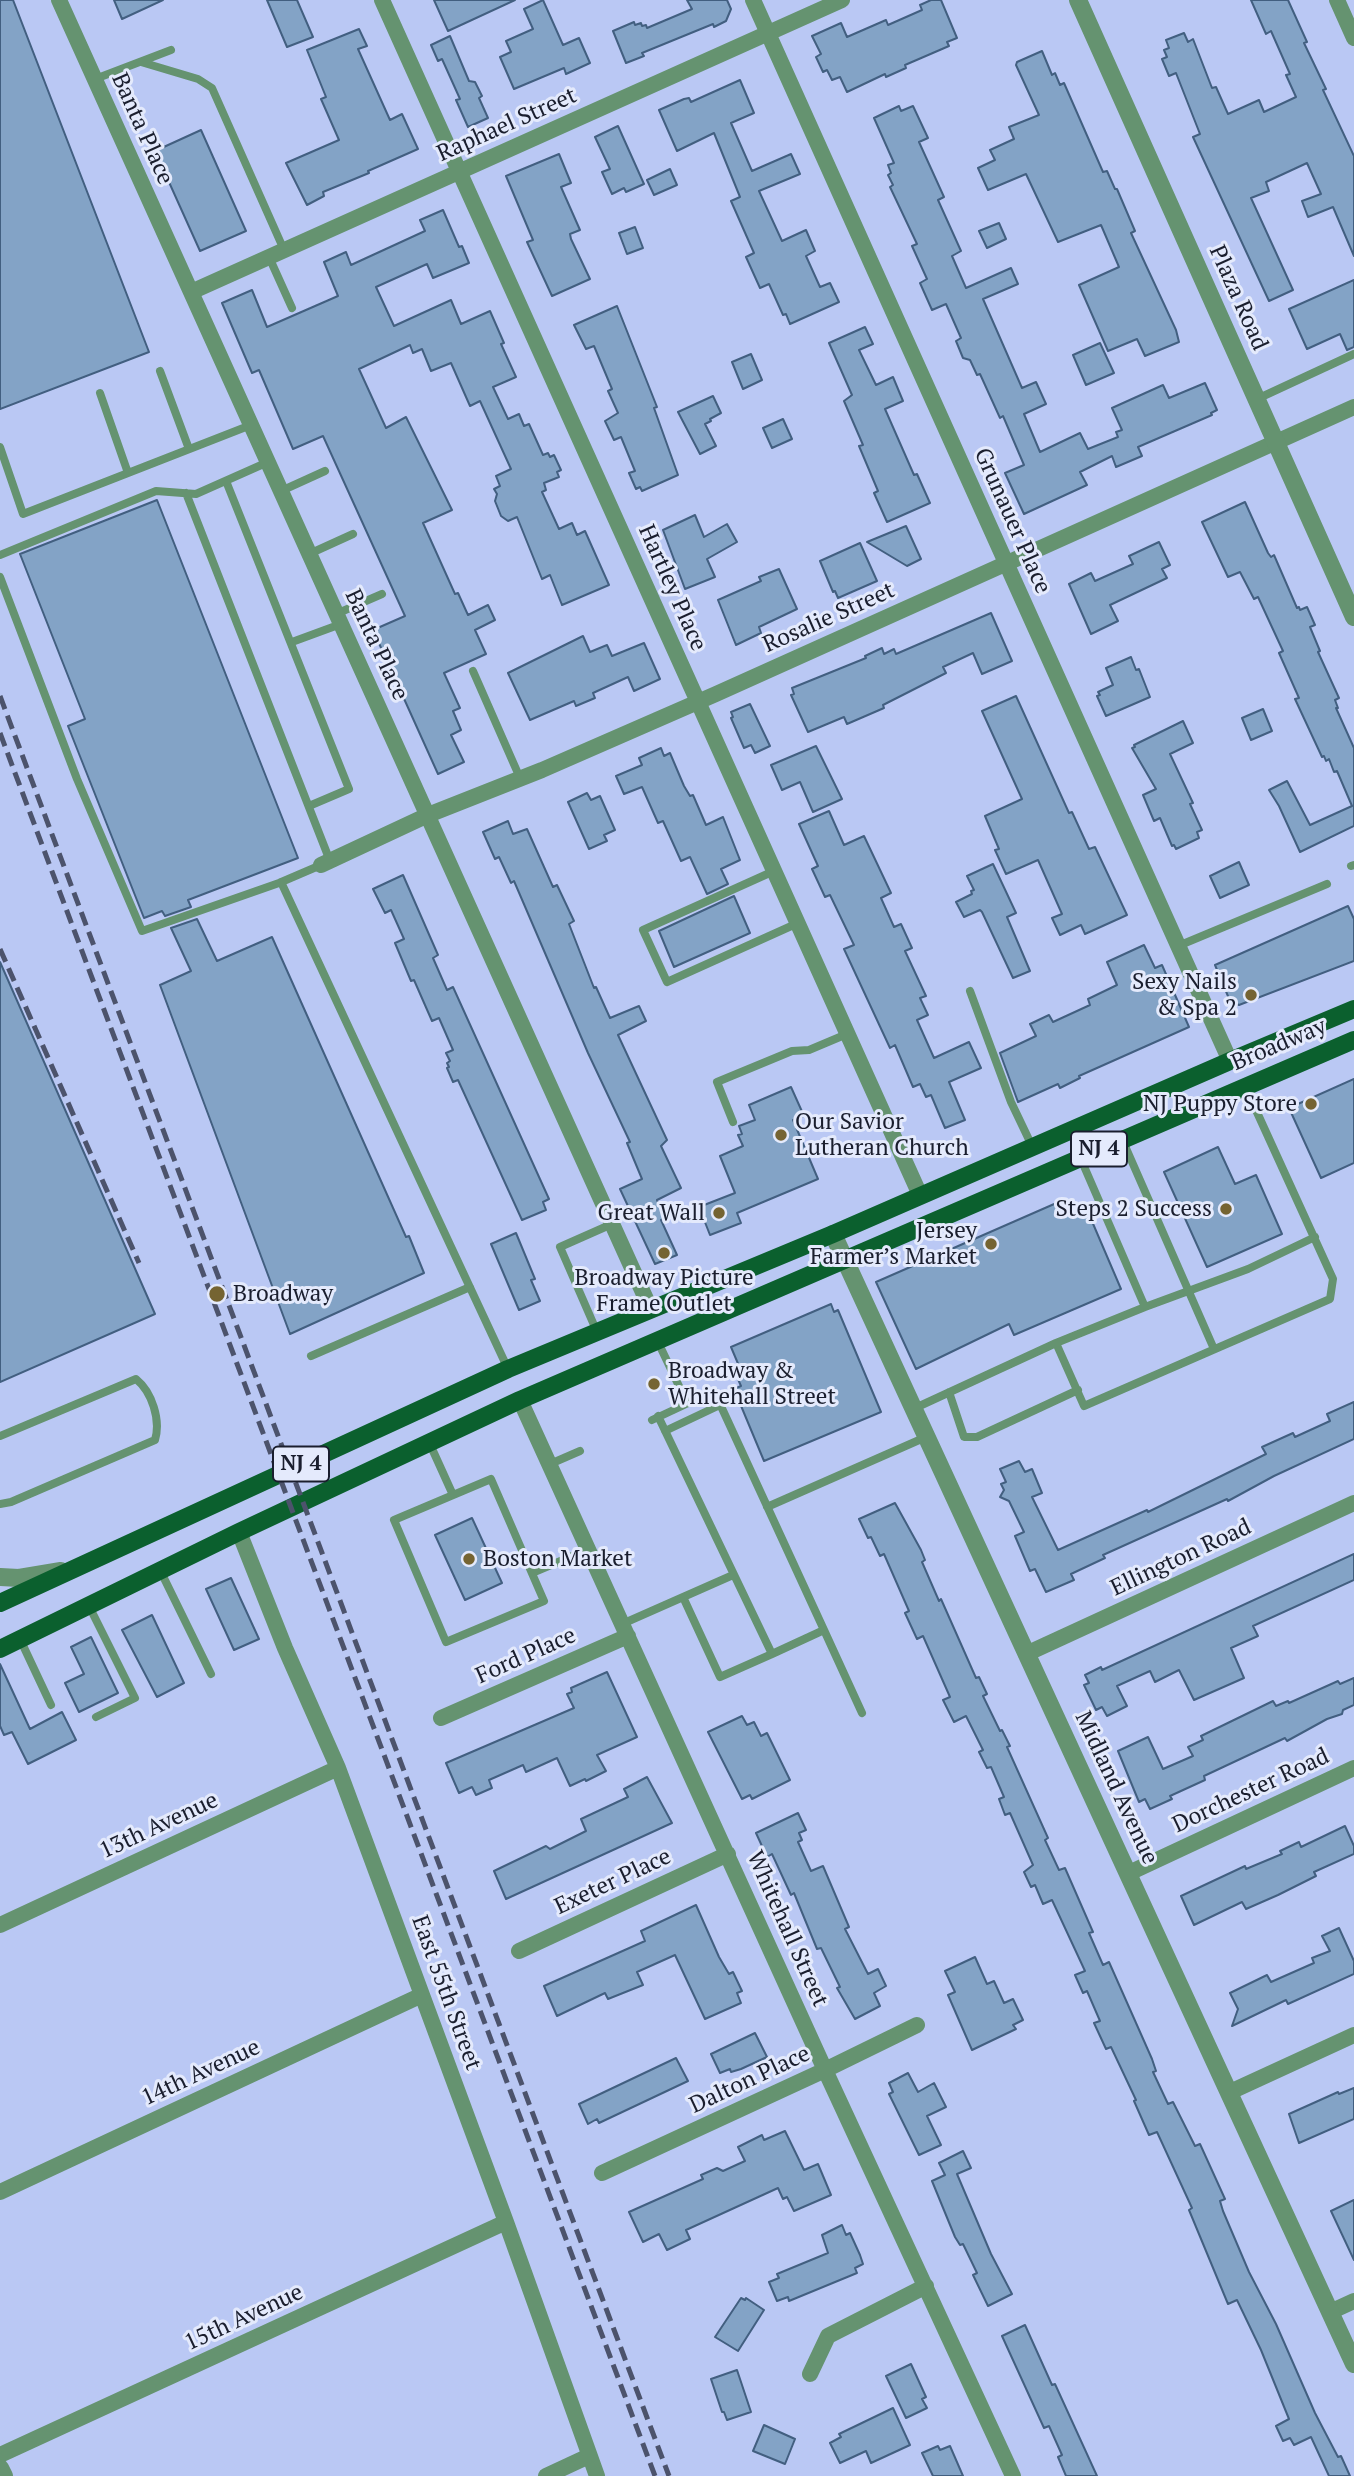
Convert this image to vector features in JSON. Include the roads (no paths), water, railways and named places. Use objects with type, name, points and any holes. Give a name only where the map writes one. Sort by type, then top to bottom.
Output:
[{"type":"main road","name":"Broadway","points":[[0,1604],[508,1369],[833,1234],[1354,1009]]},
{"type":"main road","name":"Broadway","points":[[0,1649],[239,1532],[520,1400],[1354,1040]]},
{"type":"street","name":"Banta Place","points":[[59,0],[650,1310]]},
{"type":"street","name":"Hartley Place","points":[[383,0],[920,1195]]},
{"type":"street","name":"Grunauer Place","points":[[753,0],[1230,1061]]},
{"type":"street","name":"Raphael Street","points":[[191,292],[842,0]]},
{"type":"street","name":"Plaza Road","points":[[1078,0],[1354,617]]},
{"type":"street","points":[[1337,0],[1354,38]]},
{"type":"street","name":"Rosalie Street","points":[[326,863],[428,815],[698,702],[1354,407]]},
{"type":"street","name":"Midland Avenue","points":[[833,1234],[1354,2364]]},
{"type":"street","name":"Whitehall Street","points":[[520,1400],[1013,2476]]},
{"type":"street","name":"Ellington Road","points":[[1026,1654],[1354,1503]]},
{"type":"street","name":"East 55th Street","points":[[239,1532],[285,1648],[338,1768],[597,2476]]},
{"type":"street","points":[[0,1577],[44,1575],[94,1561]]},
{"type":"street","name":"Ford Place","points":[[442,1718],[625,1630]]},
{"type":"street","name":"13th Avenue","points":[[0,1925],[338,1768]]},
{"type":"street","name":"Dorchester Road","points":[[1129,1872],[1354,1768]]},
{"type":"street","name":"Exeter Place","points":[[519,1951],[728,1854]]},
{"type":"street","name":"14th Avenue","points":[[0,2192],[422,1995]]},
{"type":"street","name":"Dalton Place","points":[[602,2174],[917,2025]]},
{"type":"street","points":[[1230,2092],[1354,2035]]},
{"type":"street","name":"15th Avenue","points":[[0,2455],[506,2222]]},
{"type":"street","points":[[810,2374],[828,2336],[926,2286]]},
{"type":"street","points":[[1330,2312],[1354,2301]]},
{"type":"street","points":[[546,2476],[589,2456]]},
{"type":"street","points":[[0,2468],[4,2476]]},
{"type":"lane","points":[[95,79],[171,50]]},
{"type":"lane","points":[[141,62],[198,79],[212,88],[276,253],[292,308]]},
{"type":"lane","points":[[1257,399],[1354,354]]},
{"type":"lane","points":[[160,371],[189,449]]},
{"type":"lane","points":[[100,393],[128,473]]},
{"type":"lane","points":[[0,447],[23,514],[251,425]]},
{"type":"lane","points":[[0,555],[156,491],[196,494],[268,462]]},
{"type":"lane","points":[[281,491],[325,471]]},
{"type":"lane","points":[[226,481],[349,789],[309,806]]},
{"type":"lane","points":[[0,577],[77,779],[142,932],[326,863],[309,806],[186,493]]},
{"type":"lane","points":[[309,554],[354,534]]},
{"type":"lane","points":[[292,642],[382,594]]},
{"type":"lane","points":[[473,671],[520,778]]},
{"type":"lane","points":[[774,871],[643,930],[667,982],[798,923]]},
{"type":"lane","points":[[281,882],[508,1369]]},
{"type":"lane","points":[[1178,946],[1327,884]]},
{"type":"lane","points":[[970,991],[1012,1102],[1032,1146]]},
{"type":"lane","points":[[733,1122],[717,1082],[792,1051],[809,1050],[847,1034]]},
{"type":"lane","points":[[1056,1343],[1084,1406],[1330,1299],[1334,1279],[1245,1086]]},
{"type":"lane","points":[[1122,1139],[1214,1349]]},
{"type":"lane","points":[[1080,1157],[1144,1307]]},
{"type":"lane","points":[[597,1332],[560,1247],[612,1224]]},
{"type":"lane","points":[[914,1409],[1056,1343],[1248,1269],[1315,1237]]},
{"type":"lane","points":[[311,1356],[470,1287]]},
{"type":"lane","points":[[659,1342],[687,1403]]},
{"type":"lane","points":[[0,1436],[136,1379],[155,1409],[159,1428],[155,1440],[11,1502],[0,1504]]},
{"type":"lane","points":[[949,1392],[964,1437],[977,1437],[1078,1390]]},
{"type":"lane","points":[[772,1654],[666,1431],[655,1418],[714,1391],[862,1713]]},
{"type":"lane","points":[[666,1431],[720,1405]]},
{"type":"lane","points":[[767,1507],[926,1437]]},
{"type":"lane","points":[[429,1442],[453,1495]]},
{"type":"lane","points":[[550,1464],[580,1451]]},
{"type":"lane","points":[[491,1479],[544,1601],[446,1642],[394,1520],[453,1495],[491,1479]]},
{"type":"lane","points":[[532,1573],[589,1549]]},
{"type":"lane","points":[[160,1570],[211,1674]]},
{"type":"lane","points":[[625,1630],[683,1597],[733,1575]]},
{"type":"lane","points":[[683,1597],[720,1677],[824,1630]]},
{"type":"lane","points":[[89,1606],[135,1698],[96,1717]]},
{"type":"lane","points":[[20,1639],[51,1705]]},
{"type":"railway","points":[[0,696],[669,2476]]},
{"type":"railway","points":[[0,733],[655,2476]]},
{"type":"railway","points":[[0,949],[139,1263]]},
{"type":"place","name":"Sexy Nails & Spa 2","points":[[1251,995]]},
{"type":"place","name":"NJ Puppy Store","points":[[1311,1104]]},
{"type":"place","name":"Our Savior Lutheran Church","points":[[781,1135]]},
{"type":"place","name":"Steps 2 Success","points":[[1226,1209]]},
{"type":"place","name":"Great Wall","points":[[719,1213]]},
{"type":"place","name":"Jersey Farmer’s Market","points":[[991,1244]]},
{"type":"place","name":"Broadway Picture Frame Outlet","points":[[664,1253]]},
{"type":"place","name":"Broadway","points":[[217,1294]]},
{"type":"place","name":"Broadway & Whitehall Street","points":[[654,1384]]},
{"type":"place","name":"Boston Market","points":[[469,1559]]}]
